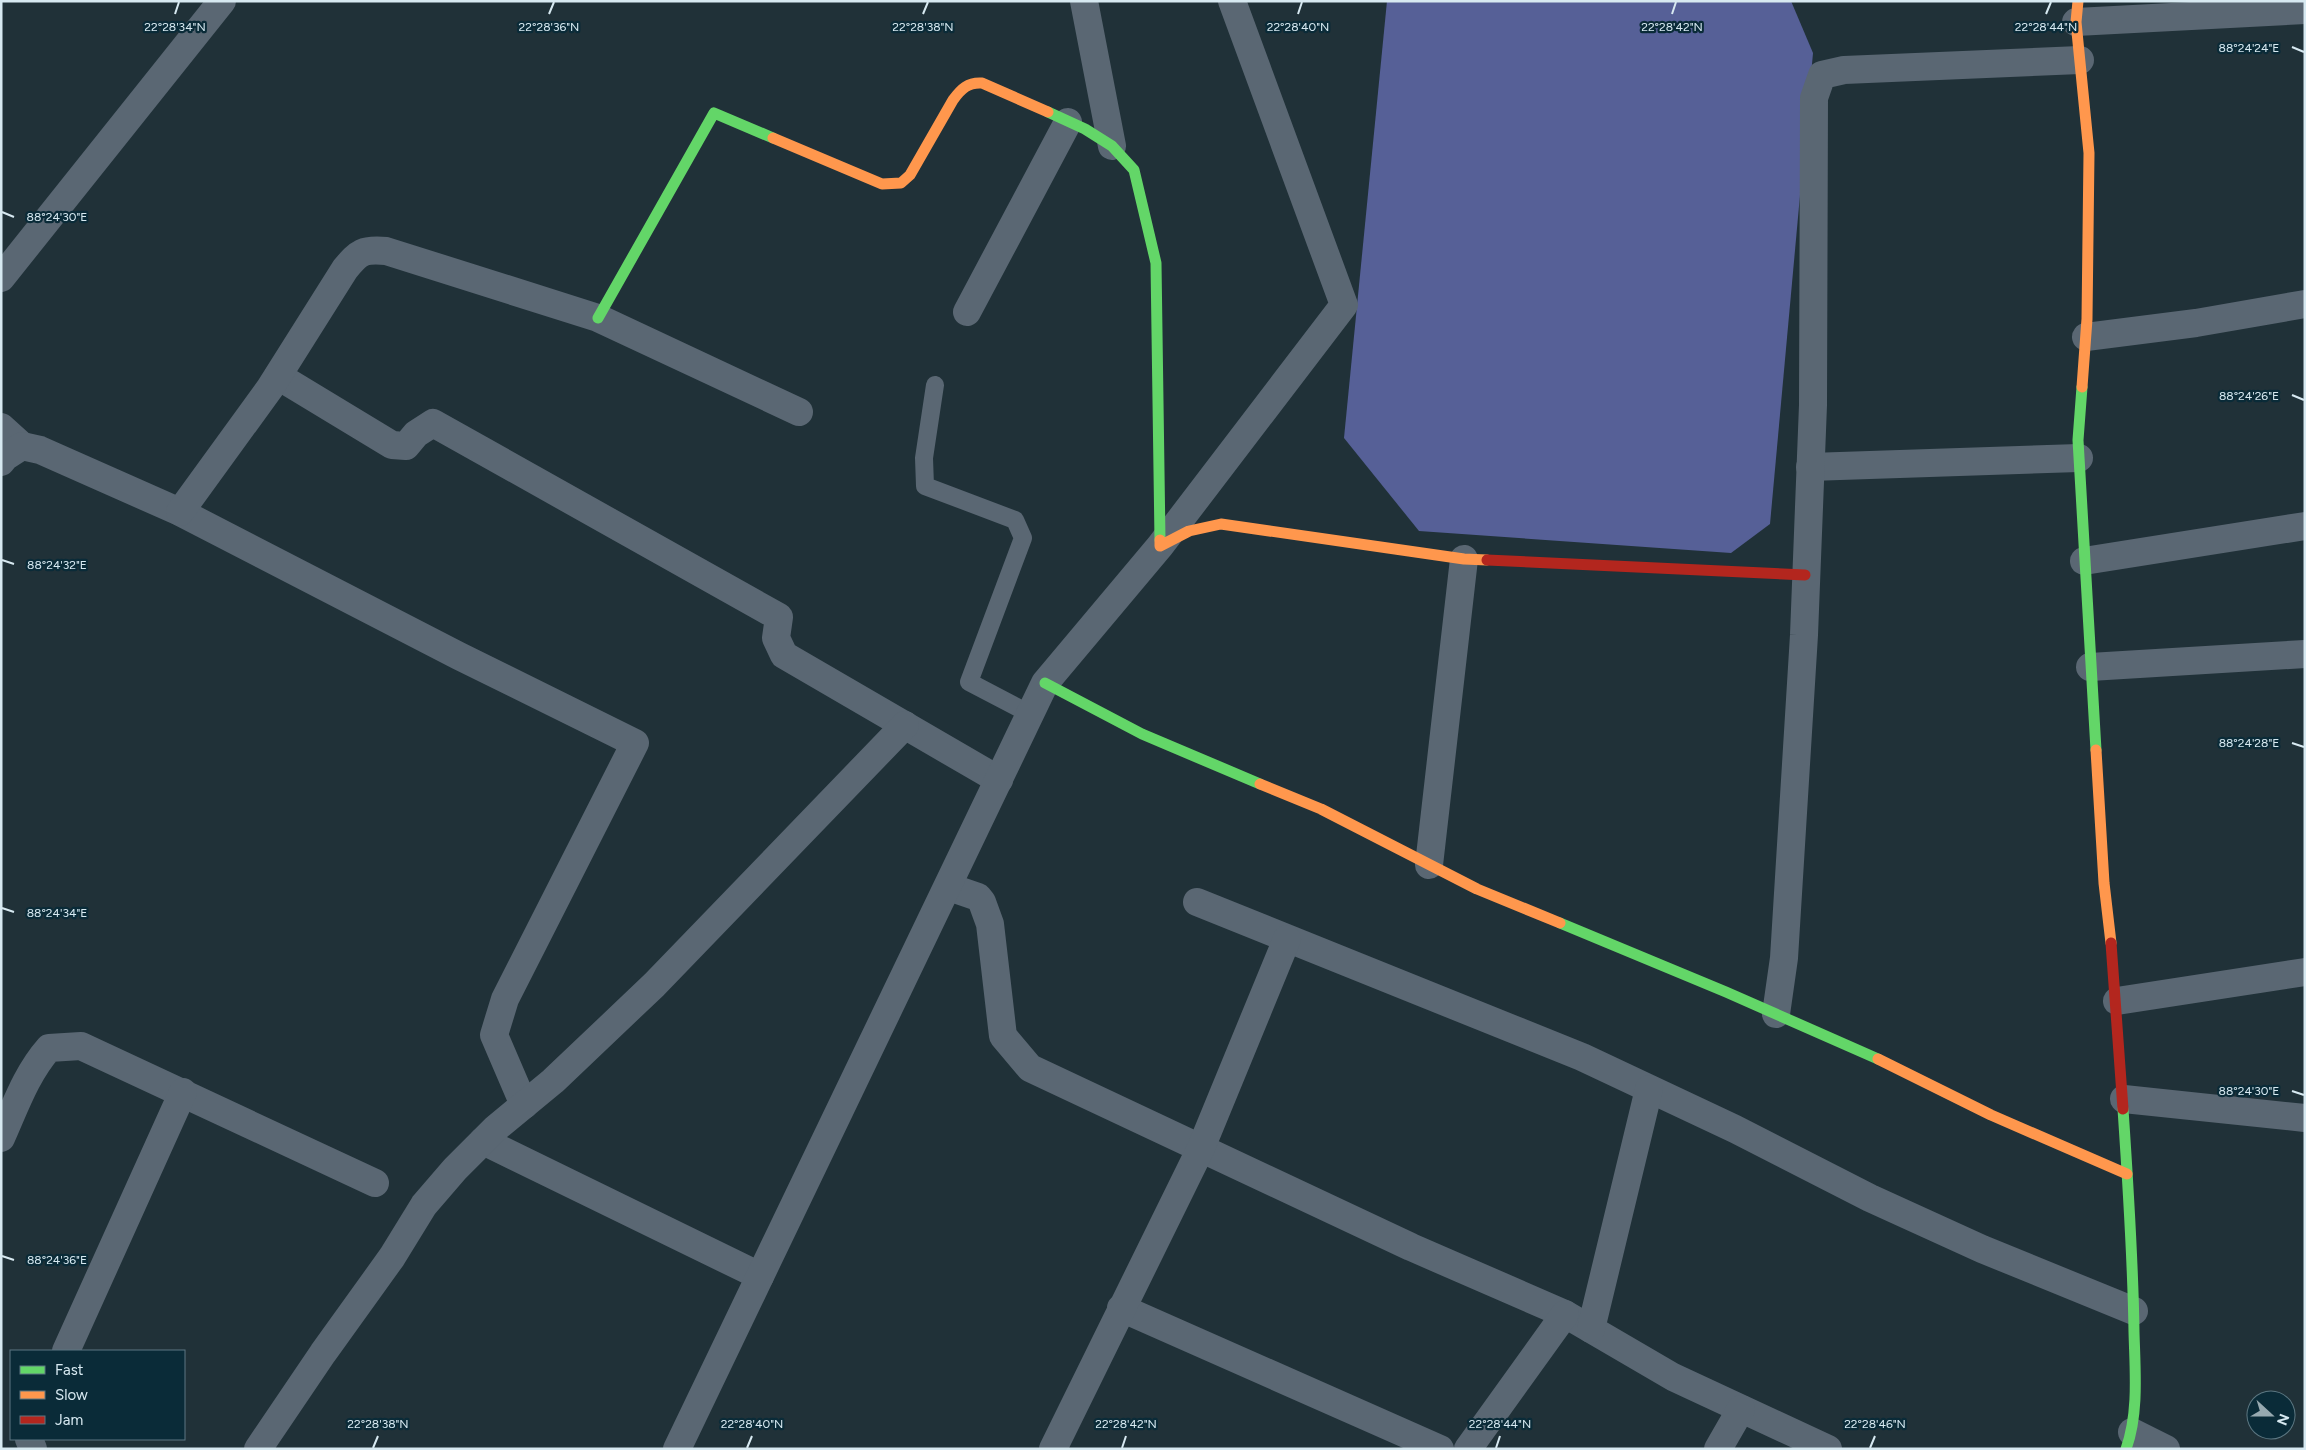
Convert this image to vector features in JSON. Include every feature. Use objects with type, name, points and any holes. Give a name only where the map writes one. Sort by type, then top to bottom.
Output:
[{"type":"street","points":[[1,278],[222,1]]},
{"type":"street","points":[[1084,1],[1112,146]]},
{"type":"street","points":[[677,1449],[949,887],[1045,683],[1160,546],[1344,305],[1232,1]]},
{"type":"street","points":[[2166,1449],[2129,1441],[2135,1370],[2124,1099],[2117,1001],[2104,882],[2078,440],[2086,337],[2089,153],[2077,12],[2305,10]]},
{"type":"street","points":[[1776,1014],[1786,939],[1806,575],[1813,395],[1814,98],[1822,74],[1844,70],[2080,60]]},
{"type":"street","points":[[598,318],[714,113],[882,184],[899,184],[911,176],[951,103],[962,89],[970,83],[982,83],[1085,129],[1112,146],[1134,170],[1156,263],[1160,546]]},
{"type":"street","points":[[967,312],[1068,122]]},
{"type":"street","points":[[180,512],[278,376],[345,269],[358,254],[370,250],[386,251],[598,318],[799,412]]},
{"type":"street","points":[[2086,337],[2196,322],[2305,304]]},
{"type":"street","points":[[278,376],[392,445],[406,446],[416,434],[433,423],[778,617],[776,638],[784,655],[999,780]]},
{"type":"street","points":[[1,427],[22,446],[40,450],[180,512],[459,656],[635,743],[505,999],[494,1035],[524,1105]]},
{"type":"street","points":[[1,462],[5,457],[22,446]]},
{"type":"street","points":[[1810,467],[2079,458]]},
{"type":"street","points":[[1160,546],[1186,530],[1205,525],[1221,524],[1464,560],[1806,575]]},
{"type":"street","points":[[2084,561],[2305,526]]},
{"type":"street","points":[[1428,865],[1464,560]]},
{"type":"street","points":[[2090,668],[2305,654]]},
{"type":"street","points":[[1045,683],[1142,734],[1321,809],[1477,889],[1776,1014],[1876,1058],[1991,1116],[2127,1174]]},
{"type":"street","points":[[258,1449],[323,1353],[392,1257],[424,1205],[455,1169],[483,1141],[553,1081],[654,985],[905,725]]},
{"type":"street","points":[[949,887],[978,897],[982,902],[990,924],[1003,1036],[1030,1068],[1411,1247],[1565,1314],[1674,1377],[1828,1449]]},
{"type":"street","points":[[1197,902],[1582,1058],[1735,1129],[1879,1202],[1982,1249],[2134,1311]]},
{"type":"street","points":[[1053,1449],[1201,1148],[1287,938]]},
{"type":"street","points":[[2117,1001],[2305,972]]},
{"type":"street","points":[[1,1138],[36,1062],[49,1048],[80,1046],[183,1092],[375,1183]]},
{"type":"street","points":[[1591,1329],[1649,1088]]},
{"type":"street","points":[[66,1350],[183,1092]]},
{"type":"street","points":[[2124,1099],[2305,1118]]},
{"type":"street","points":[[483,1141],[760,1276]]},
{"type":"street","points":[[1121,1308],[1440,1449]]},
{"type":"street","points":[[1468,1449],[1565,1314]]},
{"type":"street","points":[[1718,1449],[1741,1409]]},
{"type":"lane","points":[[935,385],[924,458],[925,486],[1015,520],[1023,538],[969,682],[1030,714]]},
{"type":"water","points":[[1387,1],[1791,1],[1813,53],[1770,524],[1731,553],[1419,531],[1344,438]]},
{"type":"traffic: fast","points":[[1048,112],[1085,129],[1112,146],[1134,170],[1156,263],[1160,540]]},
{"type":"traffic: fast","points":[[598,318],[714,113],[773,138]]},
{"type":"traffic: fast","points":[[2082,387],[2078,440],[2096,750]]},
{"type":"traffic: fast","points":[[1045,683],[1142,734],[1260,784]]},
{"type":"traffic: fast","points":[[1560,923],[1726,992],[1878,1059]]},
{"type":"traffic: fast","points":[[2123,1109],[2131,1248],[2135,1376],[2135,1406],[2126,1449]]},
{"type":"traffic: slow","points":[[2078,1],[2076,22],[2089,153],[2087,319],[2082,387]]},
{"type":"traffic: slow","points":[[773,138],[882,184],[901,183],[910,175],[953,100],[969,85],[982,83],[1048,112]]},
{"type":"traffic: slow","points":[[1160,540],[1160,546],[1189,531],[1221,524],[1464,559],[1487,560]]},
{"type":"traffic: slow","points":[[2096,750],[2104,883],[2111,943]]},
{"type":"traffic: slow","points":[[1260,784],[1321,809],[1477,889],[1560,923]]},
{"type":"traffic: slow","points":[[1878,1059],[1991,1115],[2127,1174]]},
{"type":"traffic: jam","points":[[1487,560],[1805,575]]},
{"type":"traffic: jam","points":[[2111,943],[2123,1109]]}]
